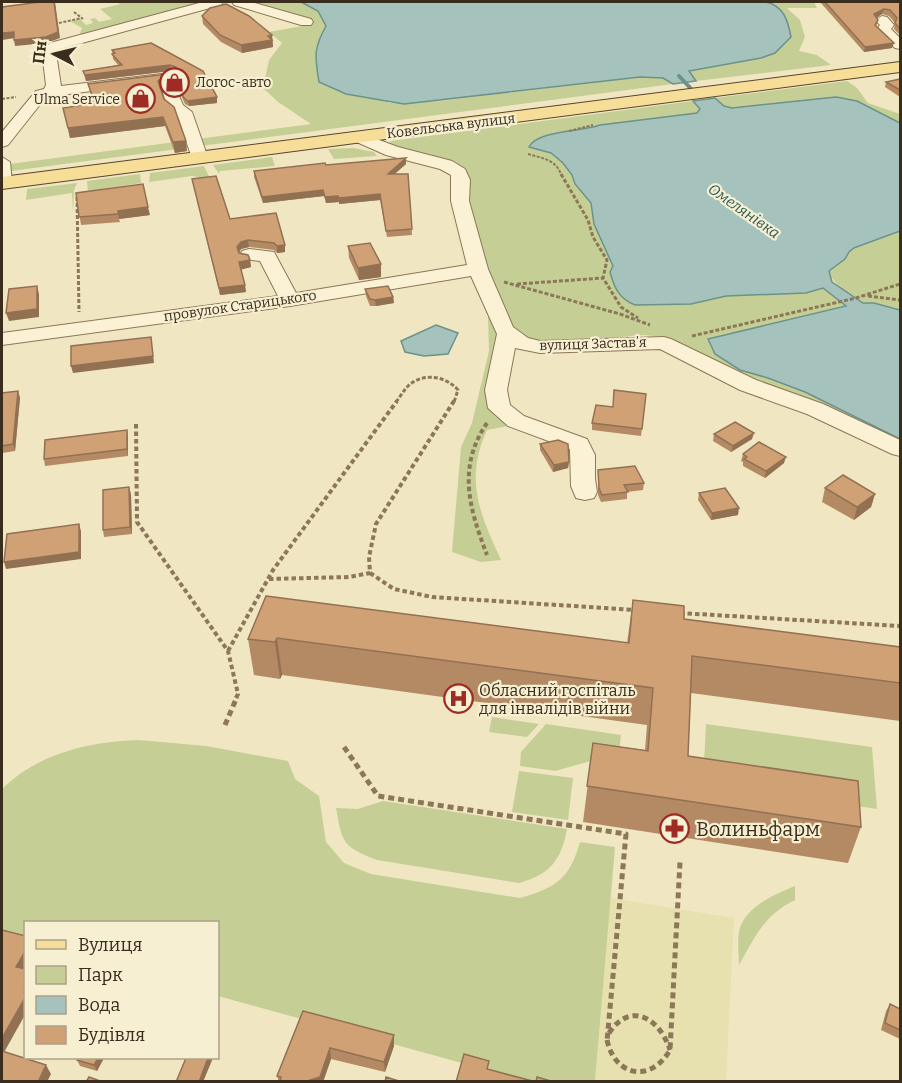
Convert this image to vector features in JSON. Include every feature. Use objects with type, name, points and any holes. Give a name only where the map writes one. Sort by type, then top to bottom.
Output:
[{"type":"main road","name":"Ковельська вулиця","points":[[2,183],[900,67]]},
{"type":"street","points":[[49,92],[54,85],[49,52],[55,46],[214,2]]},
{"type":"street","points":[[239,2],[306,22]]},
{"type":"street","points":[[882,20],[886,25],[883,30],[886,35],[900,45]]},
{"type":"street","points":[[2,142],[8,121],[41,94],[124,84],[170,83],[176,108],[184,112],[200,158]]},
{"type":"street","points":[[358,137],[392,152],[446,165],[459,173],[460,201],[480,272],[507,334],[496,399],[504,413],[526,425],[579,444],[584,454],[581,477],[585,492]]},
{"type":"street","points":[[2,162],[2,183]]},
{"type":"street","points":[[249,255],[267,256],[290,300]]},
{"type":"street","name":"провулок Старицького","points":[[2,339],[480,272]]},
{"type":"street","name":"вулиця Заставʼя","points":[[507,334],[521,343],[540,347],[664,343],[748,385],[815,410],[900,449]]},
{"type":"path","points":[[74,12],[88,23]]},
{"type":"path","points":[[60,23],[82,18]]},
{"type":"path","points":[[528,154],[549,160],[559,168],[562,179],[588,220],[593,237],[607,261],[602,275],[603,279],[621,307],[655,328],[664,343],[865,296],[900,284]]},
{"type":"path","points":[[78,190],[79,329]]},
{"type":"path","points":[[480,272],[513,285],[644,322]]},
{"type":"path","points":[[513,285],[603,279]]},
{"type":"path","points":[[865,296],[900,300]]},
{"type":"path","points":[[228,651],[269,579],[409,385],[429,377],[447,380],[454,385],[458,395],[376,524],[369,558],[370,573]]},
{"type":"path","points":[[488,555],[474,521],[468,498],[468,479],[472,456],[480,432],[489,420],[504,413]]},
{"type":"path","points":[[136,424],[137,522],[228,651],[238,694],[225,725]]},
{"type":"path","points":[[269,579],[349,577],[370,573],[394,589],[432,597],[637,610]]},
{"type":"path","points":[[673,612],[900,626]]},
{"type":"path","points":[[344,747],[378,796],[626,834],[607,1041],[609,1053],[615,1064],[625,1072],[637,1076],[650,1076],[660,1070],[667,1061],[670,1050],[680,862]]},
{"type":"path","points":[[607,1041],[610,1030],[617,1021],[639,1016],[651,1020],[661,1028],[668,1038],[670,1050]]},
{"type":"shaded area","points":[[610,898],[734,918],[726,1081],[595,1082]]},
{"type":"green space","points":[[117,2],[211,2],[79,36],[82,28],[70,21],[80,19],[86,25],[93,23],[90,19],[95,18],[99,22],[112,19],[100,9],[120,4]]},
{"type":"green space","points":[[245,2],[338,2],[389,103],[440,101],[640,77],[663,78],[673,84],[11,171],[10,164],[311,124],[278,102],[263,88],[269,60],[282,43],[269,32],[302,26],[314,21],[281,10]]},
{"type":"green space","points":[[766,2],[814,2],[817,8],[787,8],[800,20],[805,37],[799,51],[817,55],[831,65],[696,81],[688,71],[761,58],[791,37],[787,20],[781,11]]},
{"type":"green space","points":[[847,81],[857,88],[868,103],[900,114],[900,123],[857,101],[836,97],[732,108],[724,106],[715,98]]},
{"type":"green space","points":[[693,101],[700,109],[697,113],[600,125],[550,135],[539,148],[551,153],[563,163],[572,175],[575,184],[592,203],[599,236],[609,252],[613,266],[610,272],[691,304],[726,296],[806,293],[823,288],[847,307],[709,339],[740,370],[805,392],[900,439],[900,442],[819,405],[747,379],[660,337],[645,335],[548,342],[517,336],[481,265],[464,178],[392,147],[390,141]]},
{"type":"green space","points":[[354,148],[374,152],[377,156],[334,159],[328,149]]},
{"type":"green space","points":[[272,157],[275,166],[220,171],[219,174],[213,165]]},
{"type":"green space","points":[[204,166],[209,176],[208,179],[192,176],[149,182],[150,173]]},
{"type":"green space","points":[[140,174],[141,183],[88,191],[87,181]]},
{"type":"green space","points":[[77,183],[74,190],[73,213],[72,193],[26,200],[27,189]]},
{"type":"green space","points":[[900,231],[900,315],[861,306],[835,282],[829,271],[845,259],[849,251]]},
{"type":"green space","points":[[488,317],[496,317],[502,333],[491,392],[512,425],[487,430],[480,448],[476,481],[478,497],[481,512],[501,560],[481,562],[452,552],[461,447],[472,423],[489,351]]},
{"type":"green space","points":[[492,717],[539,724],[527,737],[489,732]]},
{"type":"green space","points":[[546,724],[621,735],[619,753],[555,771],[520,766],[521,752]]},
{"type":"green space","points":[[706,724],[872,747],[877,809],[703,783]]},
{"type":"green space","points":[[139,740],[206,746],[288,761],[295,779],[319,796],[326,842],[344,863],[371,874],[520,898],[543,890],[560,880],[571,865],[580,842],[615,847],[595,1081],[527,1081],[219,996],[219,921],[24,921],[24,945],[2,936],[2,789],[32,766],[48,758],[83,747]]},
{"type":"green space","points":[[519,771],[573,778],[568,820],[512,812]]},
{"type":"green space","points":[[383,801],[567,829],[561,850],[552,865],[539,875],[519,883],[377,860],[357,851],[346,842],[343,836],[336,808],[358,809]]},
{"type":"green space","points":[[795,886],[795,900],[775,913],[761,928],[739,965],[738,945],[742,923],[761,903]]},
{"type":"water","points":[[301,2],[766,2],[781,11],[787,20],[791,37],[775,53],[761,58],[689,71],[696,81],[673,84],[663,78],[640,77],[404,104],[346,94],[319,82],[316,53],[326,26],[318,11]]},
{"type":"water","points":[[836,97],[857,101],[900,123],[900,231],[854,248],[845,259],[829,271],[832,282],[863,303],[874,303],[900,310],[900,439],[805,392],[740,370],[715,354],[708,339],[846,306],[823,288],[806,293],[726,296],[691,304],[635,305],[629,302],[621,296],[613,283],[610,272],[613,266],[594,224],[591,203],[575,184],[572,175],[563,163],[551,153],[529,147],[534,141],[550,134],[600,125],[697,113],[700,109],[693,101],[715,98],[724,106],[732,108]]},
{"type":"water","points":[[436,325],[458,333],[448,354],[424,356],[405,352],[401,341]]},
{"type":"building","points":[[54,2],[58,32],[46,37],[14,40],[14,32],[2,33],[2,7]]},
{"type":"building","points":[[825,2],[900,2],[900,29],[895,23],[897,18],[890,10],[884,9],[874,14],[878,20],[875,25],[894,43],[865,47]]},
{"type":"building","points":[[226,4],[249,16],[272,35],[268,36],[272,40],[241,45],[220,35],[202,16],[210,8]]},
{"type":"building","points":[[151,43],[203,71],[217,97],[188,101],[184,98],[176,81],[168,78],[178,73],[176,67],[170,65],[85,75],[83,71],[122,65],[112,54],[115,53],[112,50]]},
{"type":"building","points":[[167,74],[158,81],[164,99],[174,107],[186,141],[173,142],[163,117],[68,128],[63,108],[95,103],[88,84]]},
{"type":"building","points":[[900,79],[900,90],[886,82]]},
{"type":"building","points":[[406,158],[388,174],[408,174],[412,229],[386,231],[380,194],[339,198],[338,196],[325,197],[323,190],[262,197],[254,171],[325,163],[326,165]]},
{"type":"building","points":[[216,176],[230,219],[276,213],[285,245],[277,246],[274,243],[248,240],[241,242],[237,247],[239,253],[248,255],[250,260],[239,262],[245,285],[219,288],[192,179]]},
{"type":"building","points":[[143,184],[148,207],[118,211],[118,214],[79,217],[76,193]]},
{"type":"building","points":[[370,243],[381,264],[358,268],[348,246]]},
{"type":"building","points":[[37,286],[37,309],[6,313],[9,289]]},
{"type":"building","points":[[388,286],[393,297],[375,300],[370,299],[365,289]]},
{"type":"building","points":[[151,337],[153,356],[71,366],[71,346]]},
{"type":"building","points":[[614,390],[646,394],[642,429],[592,423],[596,405],[613,407]]},
{"type":"building","points":[[18,391],[13,444],[2,446],[2,393]]},
{"type":"building","points":[[735,422],[754,433],[733,446],[714,434]]},
{"type":"building","points":[[127,430],[127,449],[44,459],[45,440]]},
{"type":"building","points":[[558,440],[568,444],[569,462],[554,465],[540,444]]},
{"type":"building","points":[[759,442],[786,457],[766,471],[744,459],[747,457],[743,454]]},
{"type":"building","points":[[635,466],[644,483],[624,485],[628,492],[602,495],[599,488],[598,470]]},
{"type":"building","points":[[843,475],[875,494],[857,507],[825,488]]},
{"type":"building","points":[[129,487],[130,527],[103,530],[103,490]]},
{"type":"building","points":[[725,488],[739,508],[712,513],[699,493]]},
{"type":"building","points":[[79,524],[79,552],[4,562],[7,534]]},
{"type":"building","points":[[266,596],[629,643],[633,600],[684,606],[684,619],[900,647],[900,683],[692,656],[688,756],[858,781],[861,827],[587,786],[593,743],[648,751],[653,688],[277,638],[275,642],[248,639]]},
{"type":"building","points":[[2,930],[24,936],[24,953],[16,967],[24,969],[24,1000],[2,1038]]},
{"type":"building","points":[[890,1004],[900,1009],[900,1030],[885,1023]]},
{"type":"building","points":[[303,1011],[394,1035],[384,1062],[330,1048],[320,1077],[304,1082],[280,1082],[281,1077],[277,1076]]},
{"type":"building","points":[[2,1051],[46,1065],[38,1082],[2,1082]]},
{"type":"building","points":[[464,1054],[489,1061],[487,1069],[532,1081],[456,1082]]},
{"type":"building","points":[[78,1059],[97,1059],[94,1065]]},
{"type":"building","points":[[186,1059],[208,1059],[199,1082],[176,1082]]},
{"type":"building","points":[[89,1077],[103,1082],[86,1082]]},
{"type":"building","points":[[386,1077],[402,1082],[385,1082]]},
{"type":"building","points":[[537,1077],[554,1082],[536,1082]]},
{"type":"waterway","name":"Омелянівка","points":[[679,76],[696,94]]},
{"type":"place","name":"Логос-авто","points":[[175,82]]},
{"type":"place","name":"Ulma Service","points":[[141,99]]},
{"type":"place","name":"Обласний госпіталь для інвалідів війни","points":[[458,699]]},
{"type":"place","name":"Волиньфарм","points":[[675,829]]}]
